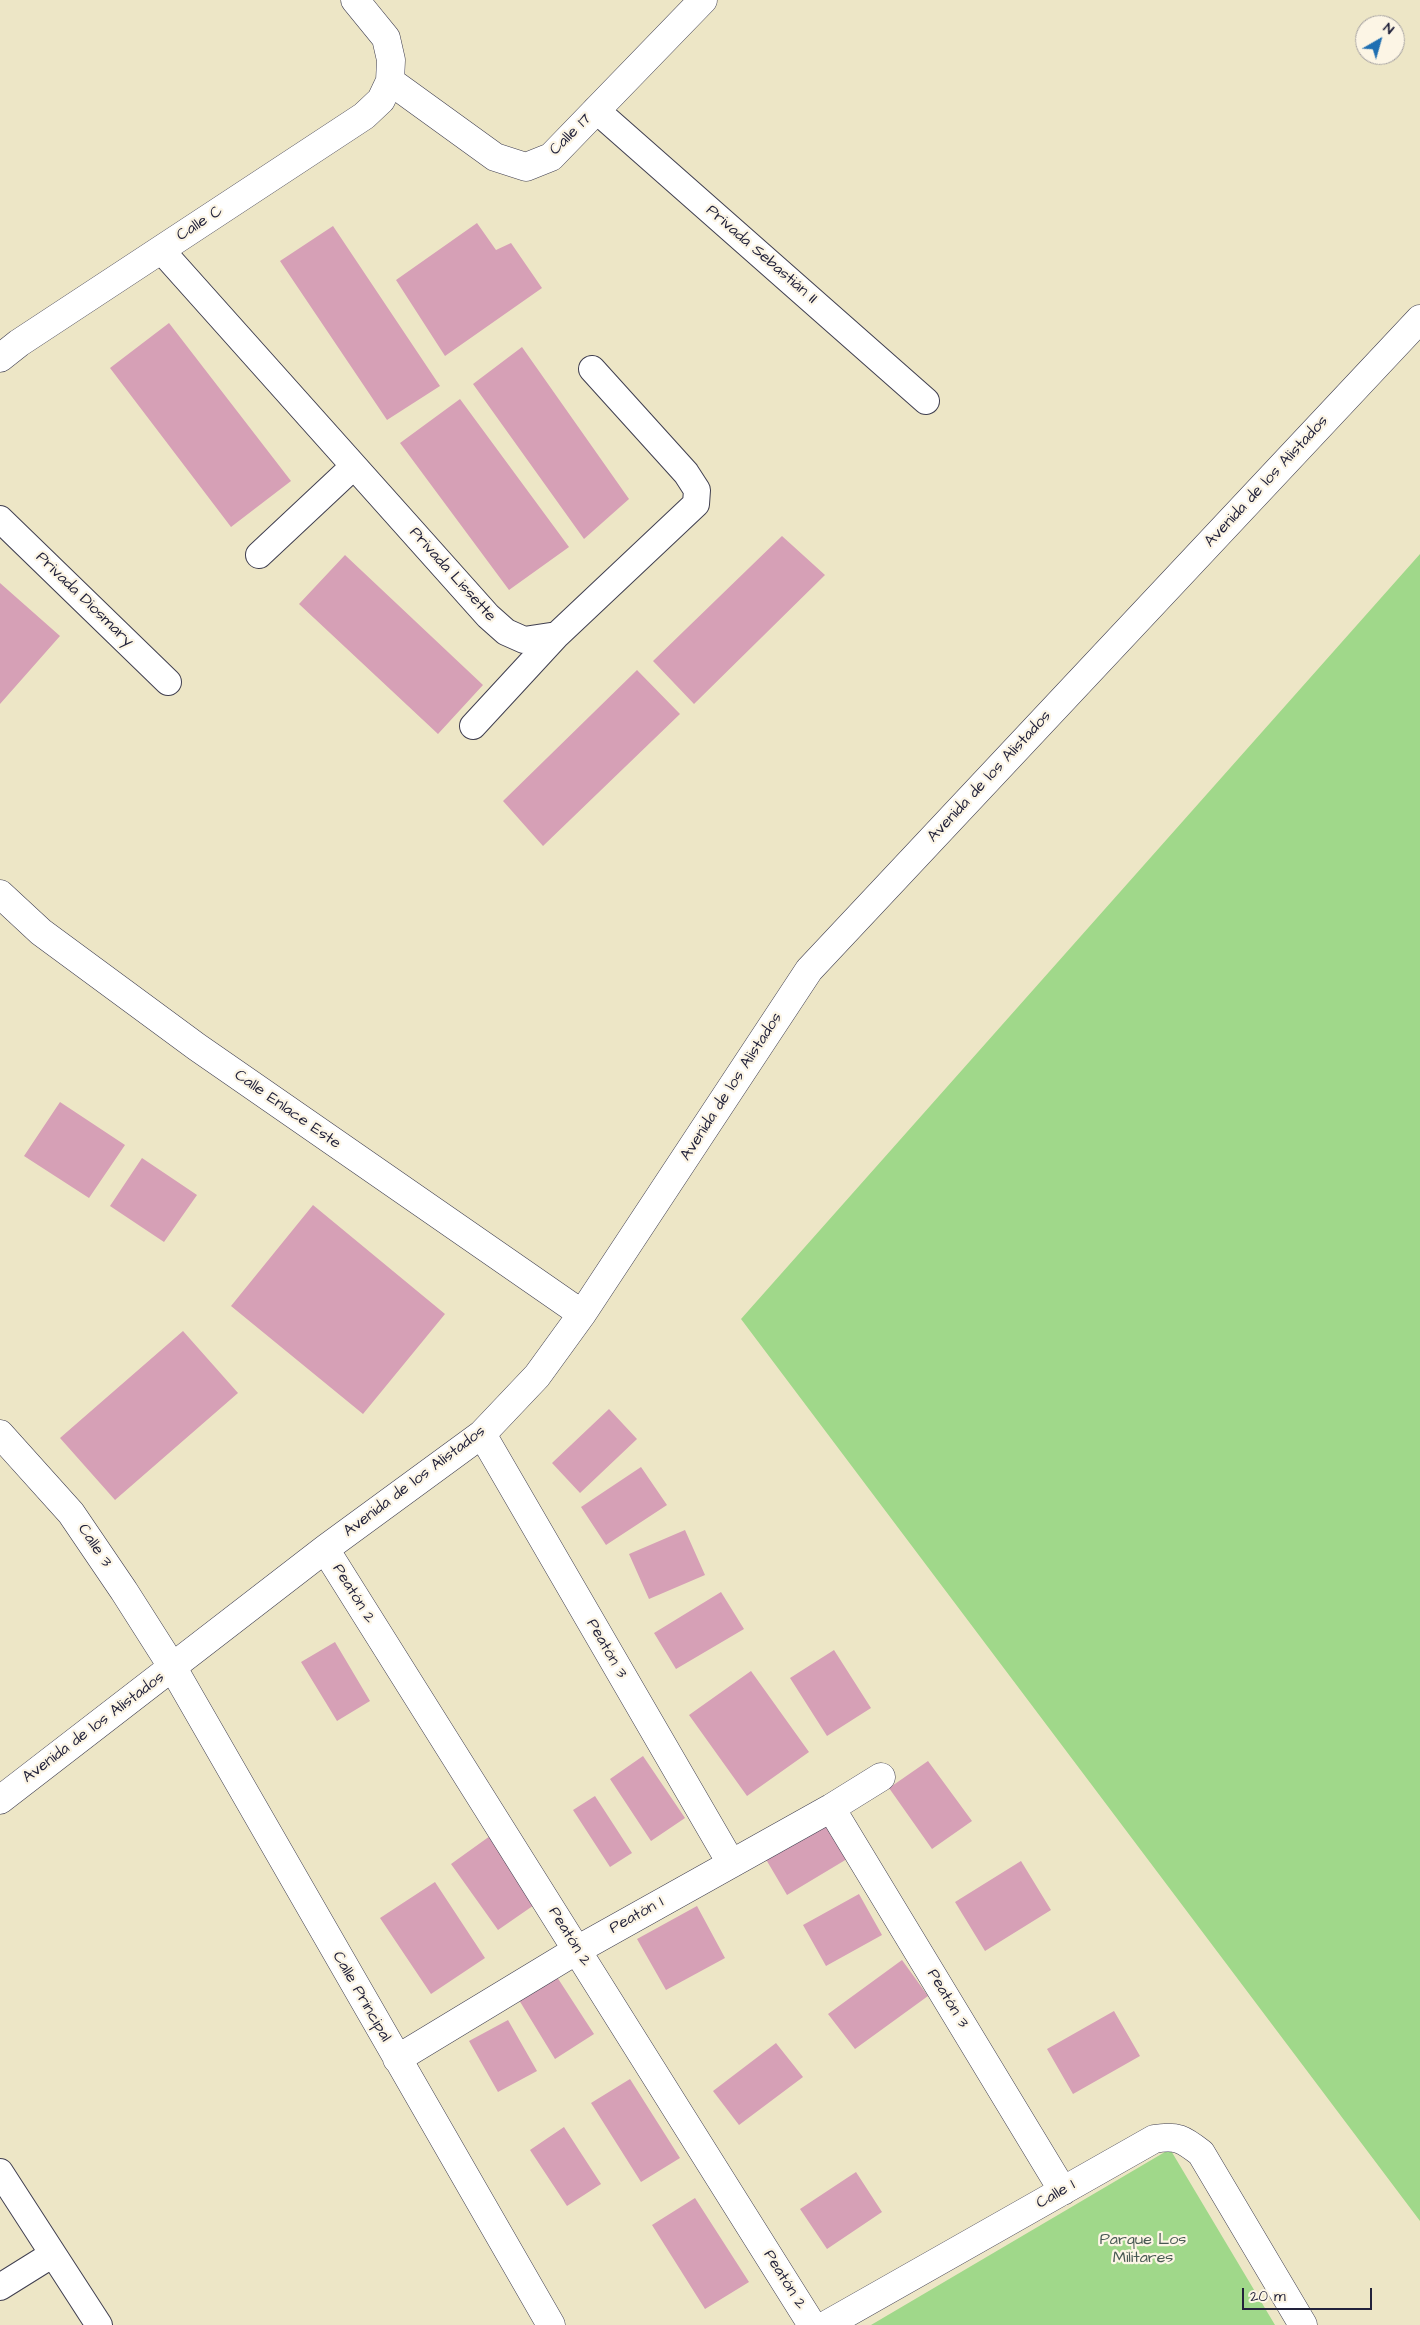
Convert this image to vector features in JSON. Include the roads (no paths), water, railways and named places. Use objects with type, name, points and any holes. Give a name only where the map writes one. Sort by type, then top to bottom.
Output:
[{"type":"street","points":[[355,0],[386,38],[392,60],[390,81]]},
{"type":"street","name":"Calle 17","points":[[390,81],[495,157],[526,167],[551,157],[703,0]]},
{"type":"street","name":"Calle C","points":[[0,358],[19,342],[364,116],[381,100],[390,81]]},
{"type":"street","name":"Avenida de los Alistados","points":[[0,1800],[325,1549],[482,1434],[537,1376],[582,1314],[809,970],[1420,319]]},
{"type":"street","name":"Calle Enlace Este","points":[[0,894],[41,932],[197,1047],[582,1314]]},
{"type":"street","name":"Calle 3","points":[[0,1434],[71,1513],[173,1668]]},
{"type":"street","name":"Peatón 3","points":[[482,1434],[731,1863]]},
{"type":"street","name":"Peatón 2","points":[[325,1549],[812,2325]]},
{"type":"street","name":"Calle Principal","points":[[173,1668],[552,2325]]},
{"type":"street","name":"Peatón 1","points":[[397,2059],[577,1950],[831,1808],[880,1777]]},
{"type":"street","name":"Peatón 3","points":[[831,1808],[1063,2191]]},
{"type":"street","name":"Calle 1","points":[[826,2325],[1154,2139],[1168,2137],[1182,2138],[1201,2153],[1253,2237],[1303,2325]]},
{"type":"lane","name":"Privada Sebastián II","points":[[596,110],[926,400]]},
{"type":"lane","name":"Privada Lissette","points":[[160,250],[488,616],[506,632],[524,640],[557,635]]},
{"type":"lane","points":[[473,726],[557,635],[696,504],[697,490],[686,473],[592,369]]},
{"type":"lane","points":[[259,554],[354,466]]},
{"type":"lane","name":"Privada Diosmary","points":[[0,519],[168,682]]},
{"type":"lane","points":[[0,2172],[99,2325]]},
{"type":"lane","points":[[0,2287],[53,2254]]},
{"type":"park label","name":"Parque Los Militares","points":[[1143,2250]]}]
